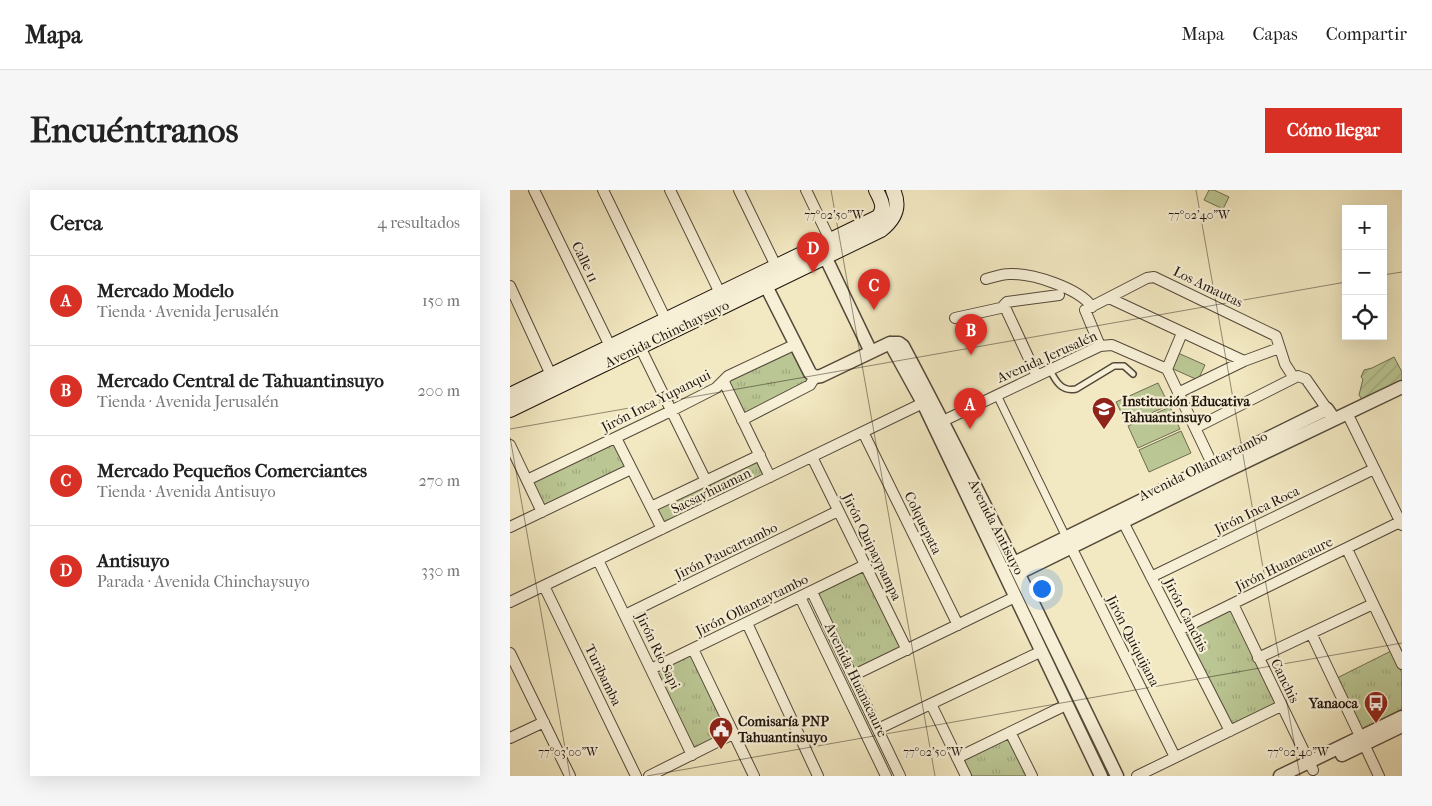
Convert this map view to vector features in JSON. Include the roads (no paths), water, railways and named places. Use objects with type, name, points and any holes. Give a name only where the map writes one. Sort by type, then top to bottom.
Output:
[{"type":"main road","points":[[825,248],[878,217],[883,207],[876,190]]},
{"type":"main road","points":[[825,248],[881,230],[888,225],[894,218],[897,209],[897,191]]},
{"type":"main road","name":"Avenida Chinchaysuyo","points":[[510,410],[640,347],[668,326],[720,293],[776,266],[825,248]]},
{"type":"main road","name":"Avenida Chinchaysuyo","points":[[510,395],[610,346],[668,326],[766,286],[825,248]]},
{"type":"street","name":"Calle 11","points":[[534,190],[610,346]]},
{"type":"street","points":[[603,190],[668,326]]},
{"type":"street","points":[[670,190],[720,293]]},
{"type":"street","points":[[739,190],[776,266]]},
{"type":"street","points":[[806,190],[825,248],[870,352]]},
{"type":"street","points":[[986,279],[1010,274],[1034,278],[1076,292],[1085,298],[1100,346]]},
{"type":"street","name":"Los Amautas","points":[[1089,309],[1147,278],[1154,277],[1276,336],[1285,364],[1294,378]]},
{"type":"street","points":[[510,286],[552,375]]},
{"type":"street","points":[[766,286],[810,373],[815,377],[821,376],[890,343]]},
{"type":"street","points":[[955,318],[1006,305],[1059,295]]},
{"type":"street","points":[[1109,298],[1244,361]]},
{"type":"street","points":[[1006,305],[1037,376]]},
{"type":"street","points":[[1182,332],[1167,369],[1216,470]]},
{"type":"street","name":"Avenida Antisuyo","points":[[1101,776],[922,403],[890,343],[899,343],[902,346],[942,421],[1117,776]]},
{"type":"street","name":"Jirón Inca Yupanqui","points":[[527,480],[716,388],[728,376],[796,344]]},
{"type":"street","name":"Avenida Jerusalén","points":[[942,421],[1100,346],[1112,345],[1167,369]]},
{"type":"street","points":[[640,347],[706,482]]},
{"type":"street","points":[[1178,393],[1244,361],[1279,348]]},
{"type":"street","points":[[1195,428],[1294,378],[1303,376],[1331,414]]},
{"type":"street","points":[[742,420],[810,385],[815,377]]},
{"type":"street","points":[[724,382],[770,478]]},
{"type":"street","name":"Avenida Ollantaytambo","points":[[1016,568],[1331,414],[1347,413],[1402,387]]},
{"type":"street","points":[[997,395],[1068,543]]},
{"type":"street","name":"Sacsayhuaman","points":[[510,602],[922,403]]},
{"type":"street","points":[[1347,413],[1402,523]]},
{"type":"street","name":"Colquepata","points":[[863,432],[958,625]]},
{"type":"street","points":[[616,438],[662,529]]},
{"type":"street","points":[[510,445],[542,512]]},
{"type":"street","points":[[651,507],[760,455]]},
{"type":"street","name":"Jirón Quipaypampa","points":[[812,457],[907,650]]},
{"type":"street","points":[[510,526],[631,469]]},
{"type":"street","name":"Jirón Inca Roca","points":[[1151,577],[1374,469]]},
{"type":"street","name":"Jirón Paucartambo","points":[[625,615],[838,511]]},
{"type":"street","name":"Jirón Canchis","points":[[1121,517],[1230,731]]},
{"type":"street","name":"Jirón Huanacaure","points":[[1178,630],[1402,523]]},
{"type":"street","name":"Jirón Quiquijana","points":[[1068,543],[1175,757]]},
{"type":"street","points":[[1347,549],[1402,664]]},
{"type":"street","name":"Jirón Rio Sapi","points":[[598,560],[692,755]]},
{"type":"street","name":"Jirón Ollantaytambo","points":[[651,670],[865,566]]},
{"type":"street","name":"Turibamba","points":[[544,586],[636,776]]},
{"type":"street","points":[[812,592],[900,776]]},
{"type":"street","name":"Avenida Huanacaure","points":[[800,597],[886,776]]},
{"type":"street","points":[[852,676],[1016,598]]},
{"type":"street","name":"Canchis","points":[[1233,604],[1311,766]]},
{"type":"street","points":[[1258,658],[1374,604]]},
{"type":"street","points":[[747,623],[818,776]]},
{"type":"street","points":[[1310,633],[1379,776]]},
{"type":"street","points":[[693,649],[754,776]]},
{"type":"street","points":[[878,729],[1042,651]]},
{"type":"street","points":[[510,653],[514,669],[544,722],[570,776]]},
{"type":"street","points":[[931,704],[966,776]]},
{"type":"street","points":[[957,758],[1066,705]]},
{"type":"street","points":[[1137,776],[1281,706]]},
{"type":"street","points":[[1280,776],[1311,766],[1362,740],[1402,716]]},
{"type":"street","points":[[510,738],[544,722]]},
{"type":"street","points":[[1362,740],[1402,726]]},
{"type":"street","points":[[1010,732],[1032,776]]},
{"type":"street","points":[[658,773],[733,734]]},
{"type":"street","points":[[1300,776],[1311,766]]},
{"type":"street","points":[[658,773],[668,770],[674,776]]},
{"type":"lane","points":[[1050,370],[1061,387],[1069,390],[1076,389],[1114,366],[1124,366],[1133,374]]},
{"type":"place","name":"Antisuyo","points":[[813,273]]},
{"type":"place","name":"Mercado Pequeños Comerciantes","points":[[874,310]]},
{"type":"place","name":"Mercado Central de Tahuantinsuyo","points":[[971,355]]},
{"type":"place","name":"Mercado Modelo","points":[[970,429]]},
{"type":"place","name":"Institución Educativa Tahuantinsuyo","points":[[1104,430]]},
{"type":"place","name":"Yanaoca","points":[[1376,724]]},
{"type":"place","name":"Comisaría PNP Tahuantinsuyo","points":[[721,750]]}]
